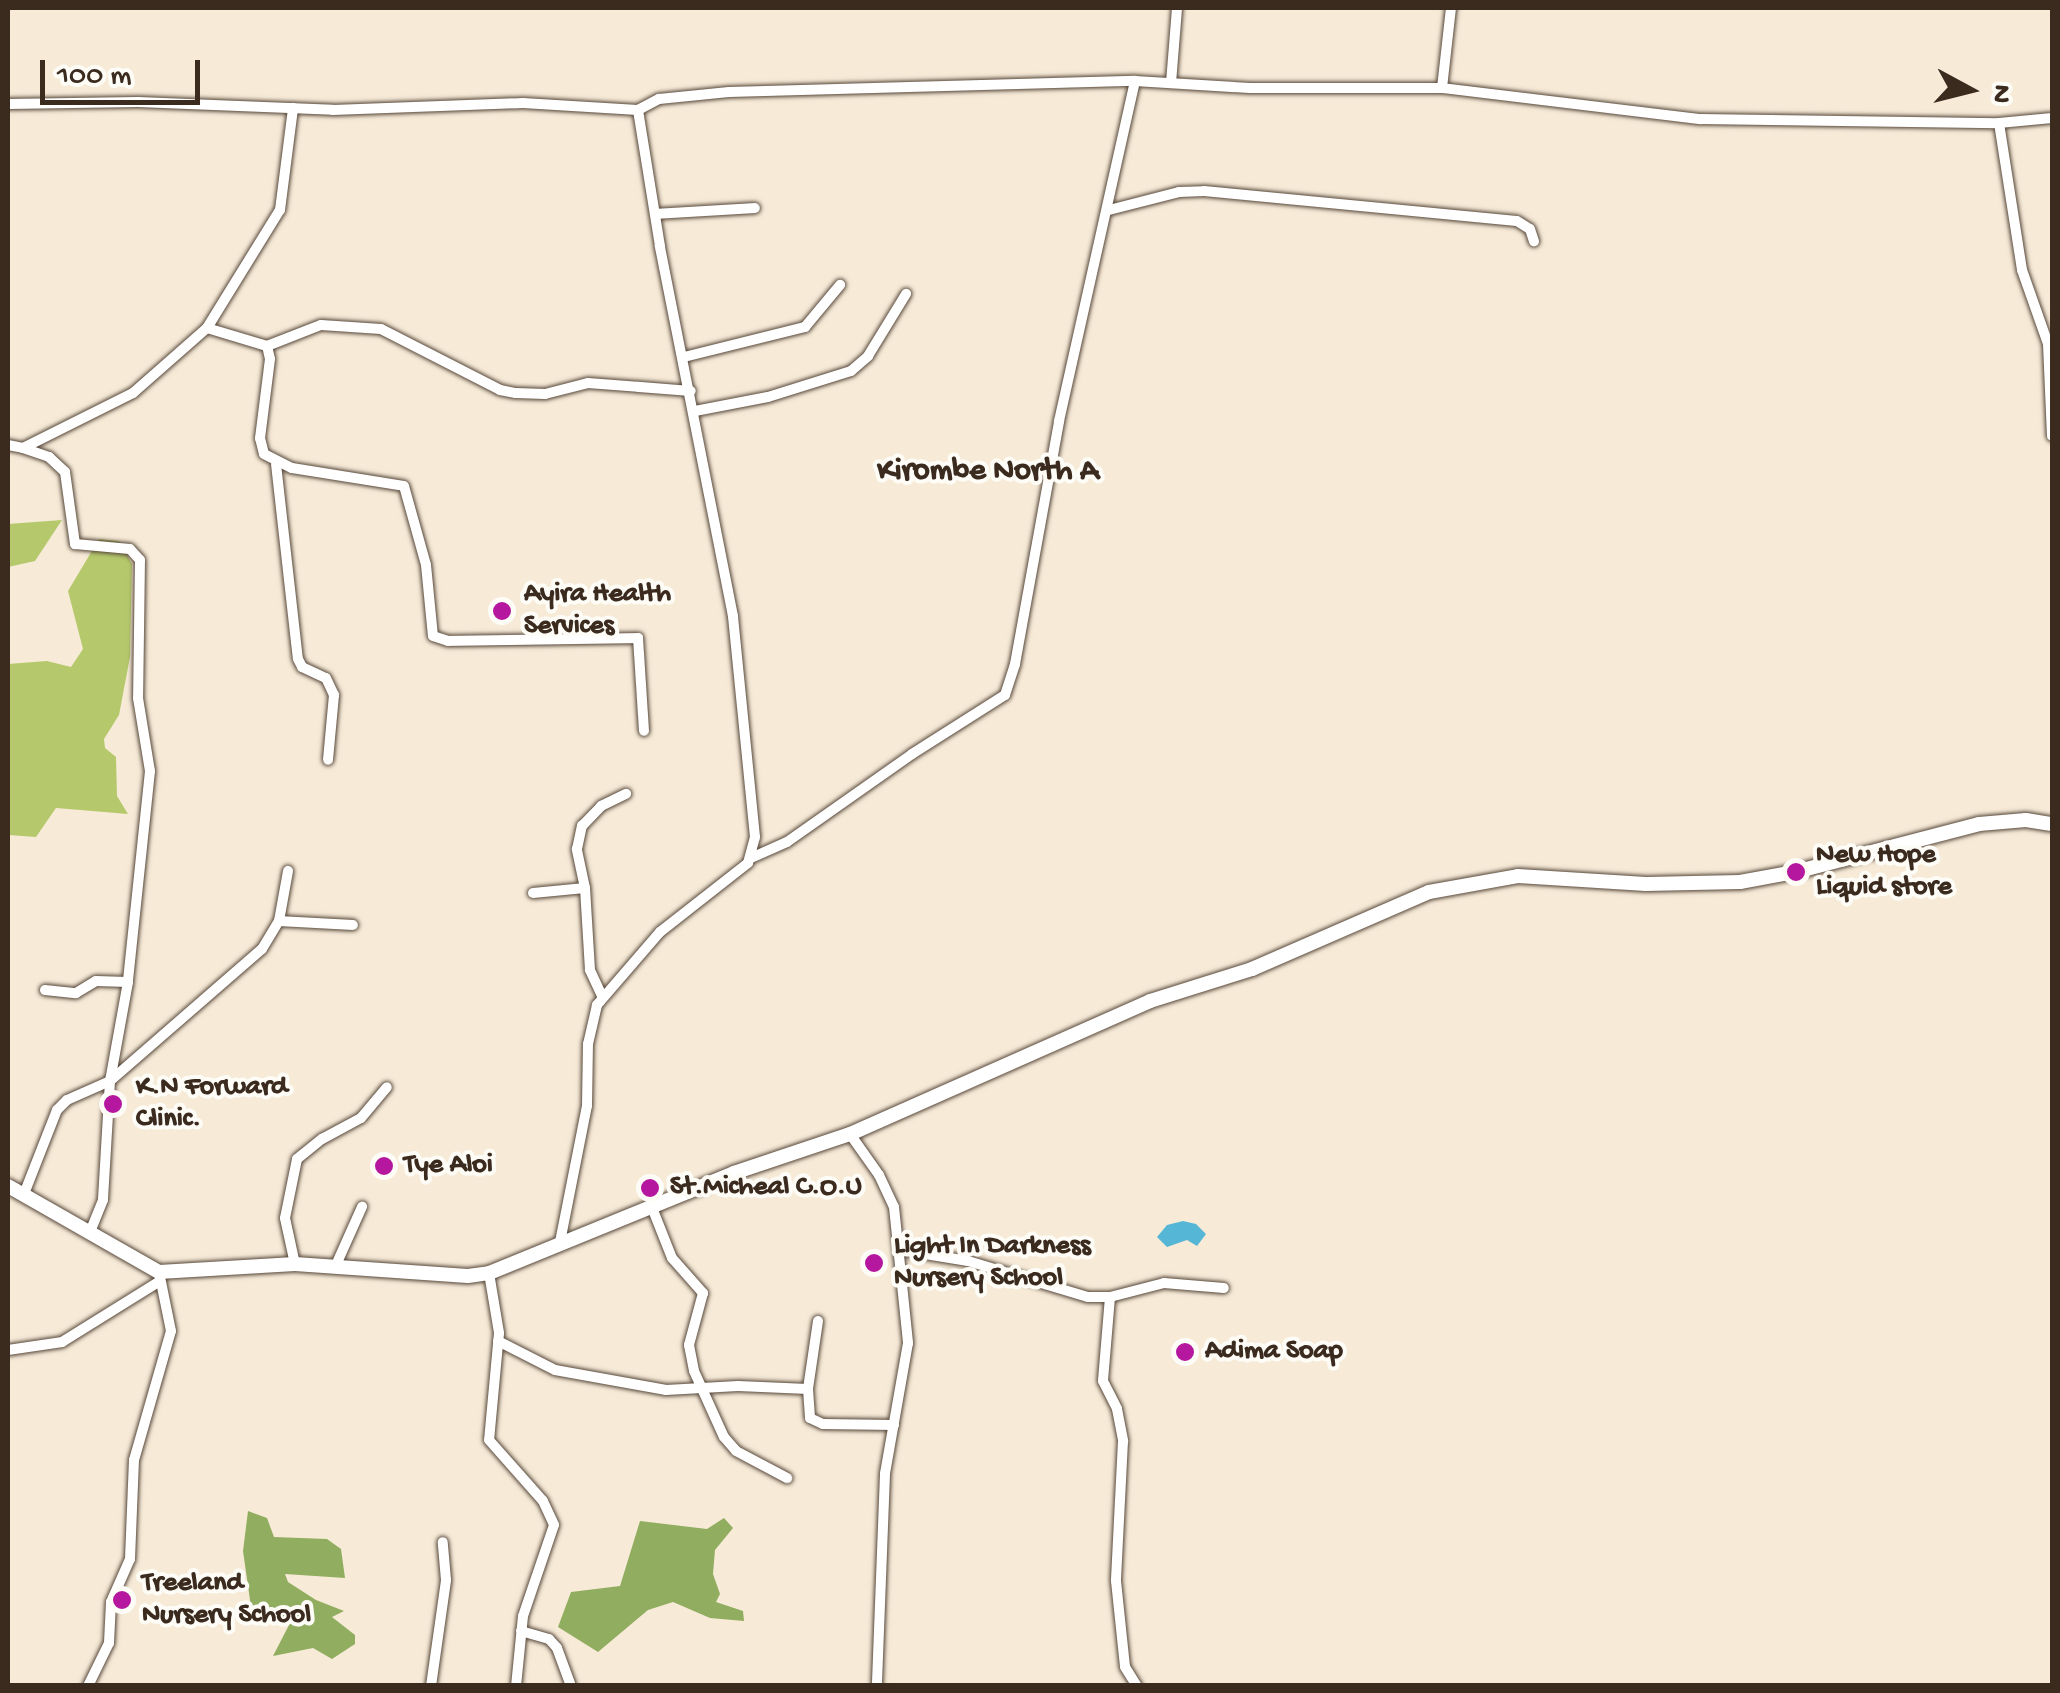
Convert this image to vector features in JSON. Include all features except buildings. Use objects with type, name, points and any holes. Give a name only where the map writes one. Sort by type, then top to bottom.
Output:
[{"type":"street","points":[[1170,83],[1178,8]]},
{"type":"street","points":[[1442,88],[1451,8]]},
{"type":"street","points":[[560,1242],[587,1106],[590,1028],[602,996],[660,932],[751,858],[787,842],[920,748],[1005,695],[1015,664],[1078,333],[1109,210],[1135,81]]},
{"type":"street","points":[[8,104],[138,102],[292,108],[523,103],[638,110],[659,100],[729,92],[1135,81],[1442,88],[1700,120],[1999,123],[2052,118]]},
{"type":"street","points":[[23,448],[133,393],[207,328],[280,210],[292,108]]},
{"type":"street","points":[[638,110],[739,655],[756,810],[751,858]]},
{"type":"street","points":[[1999,123],[2022,270],[2048,344],[2052,436]]},
{"type":"street","points":[[1109,210],[1179,192],[1204,191],[1517,221],[1530,229],[1534,241]]},
{"type":"street","points":[[655,214],[755,208]]},
{"type":"street","points":[[684,357],[805,327],[840,285]]},
{"type":"street","points":[[694,411],[768,398],[851,371],[868,356],[906,294]]},
{"type":"street","points":[[207,328],[267,346],[305,328],[362,325],[397,336],[460,370],[516,393],[545,394],[588,383],[691,392]]},
{"type":"street","points":[[267,346],[270,359],[260,446],[276,464],[298,659],[302,667],[326,678],[334,696],[328,760]]},
{"type":"street","points":[[8,445],[48,456],[65,472],[76,544],[130,550],[140,560],[138,698],[150,771],[128,982],[110,1081],[103,1200],[90,1233]]},
{"type":"street","points":[[276,464],[404,486],[426,566],[437,640],[640,639],[644,730]]},
{"type":"street","points":[[602,996],[590,970],[585,888],[576,850],[582,826],[604,802],[626,794]]},
{"type":"street","points":[[8,1350],[62,1342],[160,1277],[295,1264],[468,1276],[489,1272],[651,1206],[850,1134],[1150,1000],[1252,969],[1445,888],[1518,876],[1646,884],[1740,882],[1795,872],[1978,824],[2026,820],[2052,824]]},
{"type":"street","points":[[24,1194],[57,1110],[67,1100],[110,1081],[249,964],[279,921],[288,871]]},
{"type":"street","points":[[533,893],[585,888]]},
{"type":"street","points":[[279,921],[354,925]]},
{"type":"street","points":[[45,990],[76,994],[96,980],[128,982]]},
{"type":"street","points":[[295,1264],[285,1218],[297,1159],[322,1138],[361,1118],[387,1088]]},
{"type":"street","points":[[850,1134],[888,1190],[901,1250],[908,1362],[886,1474],[877,1686]]},
{"type":"street","points":[[8,1186],[160,1277],[171,1331],[134,1460],[134,1542],[111,1602],[109,1642],[88,1686]]},
{"type":"street","points":[[336,1265],[362,1206]]},
{"type":"street","points":[[651,1206],[672,1258],[703,1293],[689,1345],[702,1390],[732,1447],[787,1478]]},
{"type":"street","points":[[901,1250],[968,1261],[1071,1293],[1110,1297],[1164,1282],[1224,1288]]},
{"type":"street","points":[[489,1272],[498,1341],[489,1440],[542,1501],[554,1524],[520,1631],[516,1686]]},
{"type":"street","points":[[1110,1297],[1102,1381],[1117,1410],[1123,1441],[1116,1581],[1125,1667],[1137,1686]]},
{"type":"street","points":[[818,1320],[808,1389],[808,1410],[814,1420],[894,1426]]},
{"type":"street","points":[[498,1341],[554,1370],[666,1390],[808,1389]]},
{"type":"street","points":[[430,1686],[446,1580],[443,1542]]},
{"type":"street","points":[[520,1631],[548,1639],[557,1648],[571,1686]]},
{"type":"green space","points":[[62,520],[35,561],[8,567],[8,524]]},
{"type":"green space","points":[[99,539],[119,541],[132,564],[130,657],[119,715],[104,739],[105,748],[116,757],[117,796],[128,814],[56,808],[36,837],[8,835],[8,664],[47,661],[71,667],[83,649],[68,591]]},
{"type":"green space","points":[[248,1511],[267,1518],[274,1537],[327,1539],[341,1549],[345,1578],[285,1574],[288,1582],[316,1600],[344,1611],[332,1617],[355,1635],[355,1644],[332,1659],[313,1648],[273,1656],[289,1625],[251,1607],[243,1551]]},
{"type":"green space","points":[[724,1518],[733,1528],[715,1550],[713,1574],[720,1594],[716,1602],[743,1611],[744,1621],[710,1618],[673,1602],[648,1610],[598,1652],[558,1627],[571,1592],[620,1586],[640,1521],[707,1529]]},
{"type":"water","points":[[1183,1221],[1196,1224],[1206,1234],[1197,1246],[1187,1240],[1167,1247],[1157,1237],[1167,1225]]},
{"type":"place","name":"Ayira Health Services","points":[[502,611]]},
{"type":"place","name":"New Hope Liquid store","points":[[1796,872]]},
{"type":"place","name":"K.N Forward Clinic.","points":[[113,1104]]},
{"type":"place","name":"Tye Aloi","points":[[384,1166]]},
{"type":"place","name":"St.Micheal C.O.U","points":[[650,1188]]},
{"type":"place","name":"Light In Darkness Nursery School","points":[[874,1263]]},
{"type":"place","name":"Adima Soap","points":[[1185,1352]]},
{"type":"place","name":"Treeland Nursery School","points":[[122,1600]]},
{"type":"district","name":"Kirombe North A","points":[[988,472]]}]
